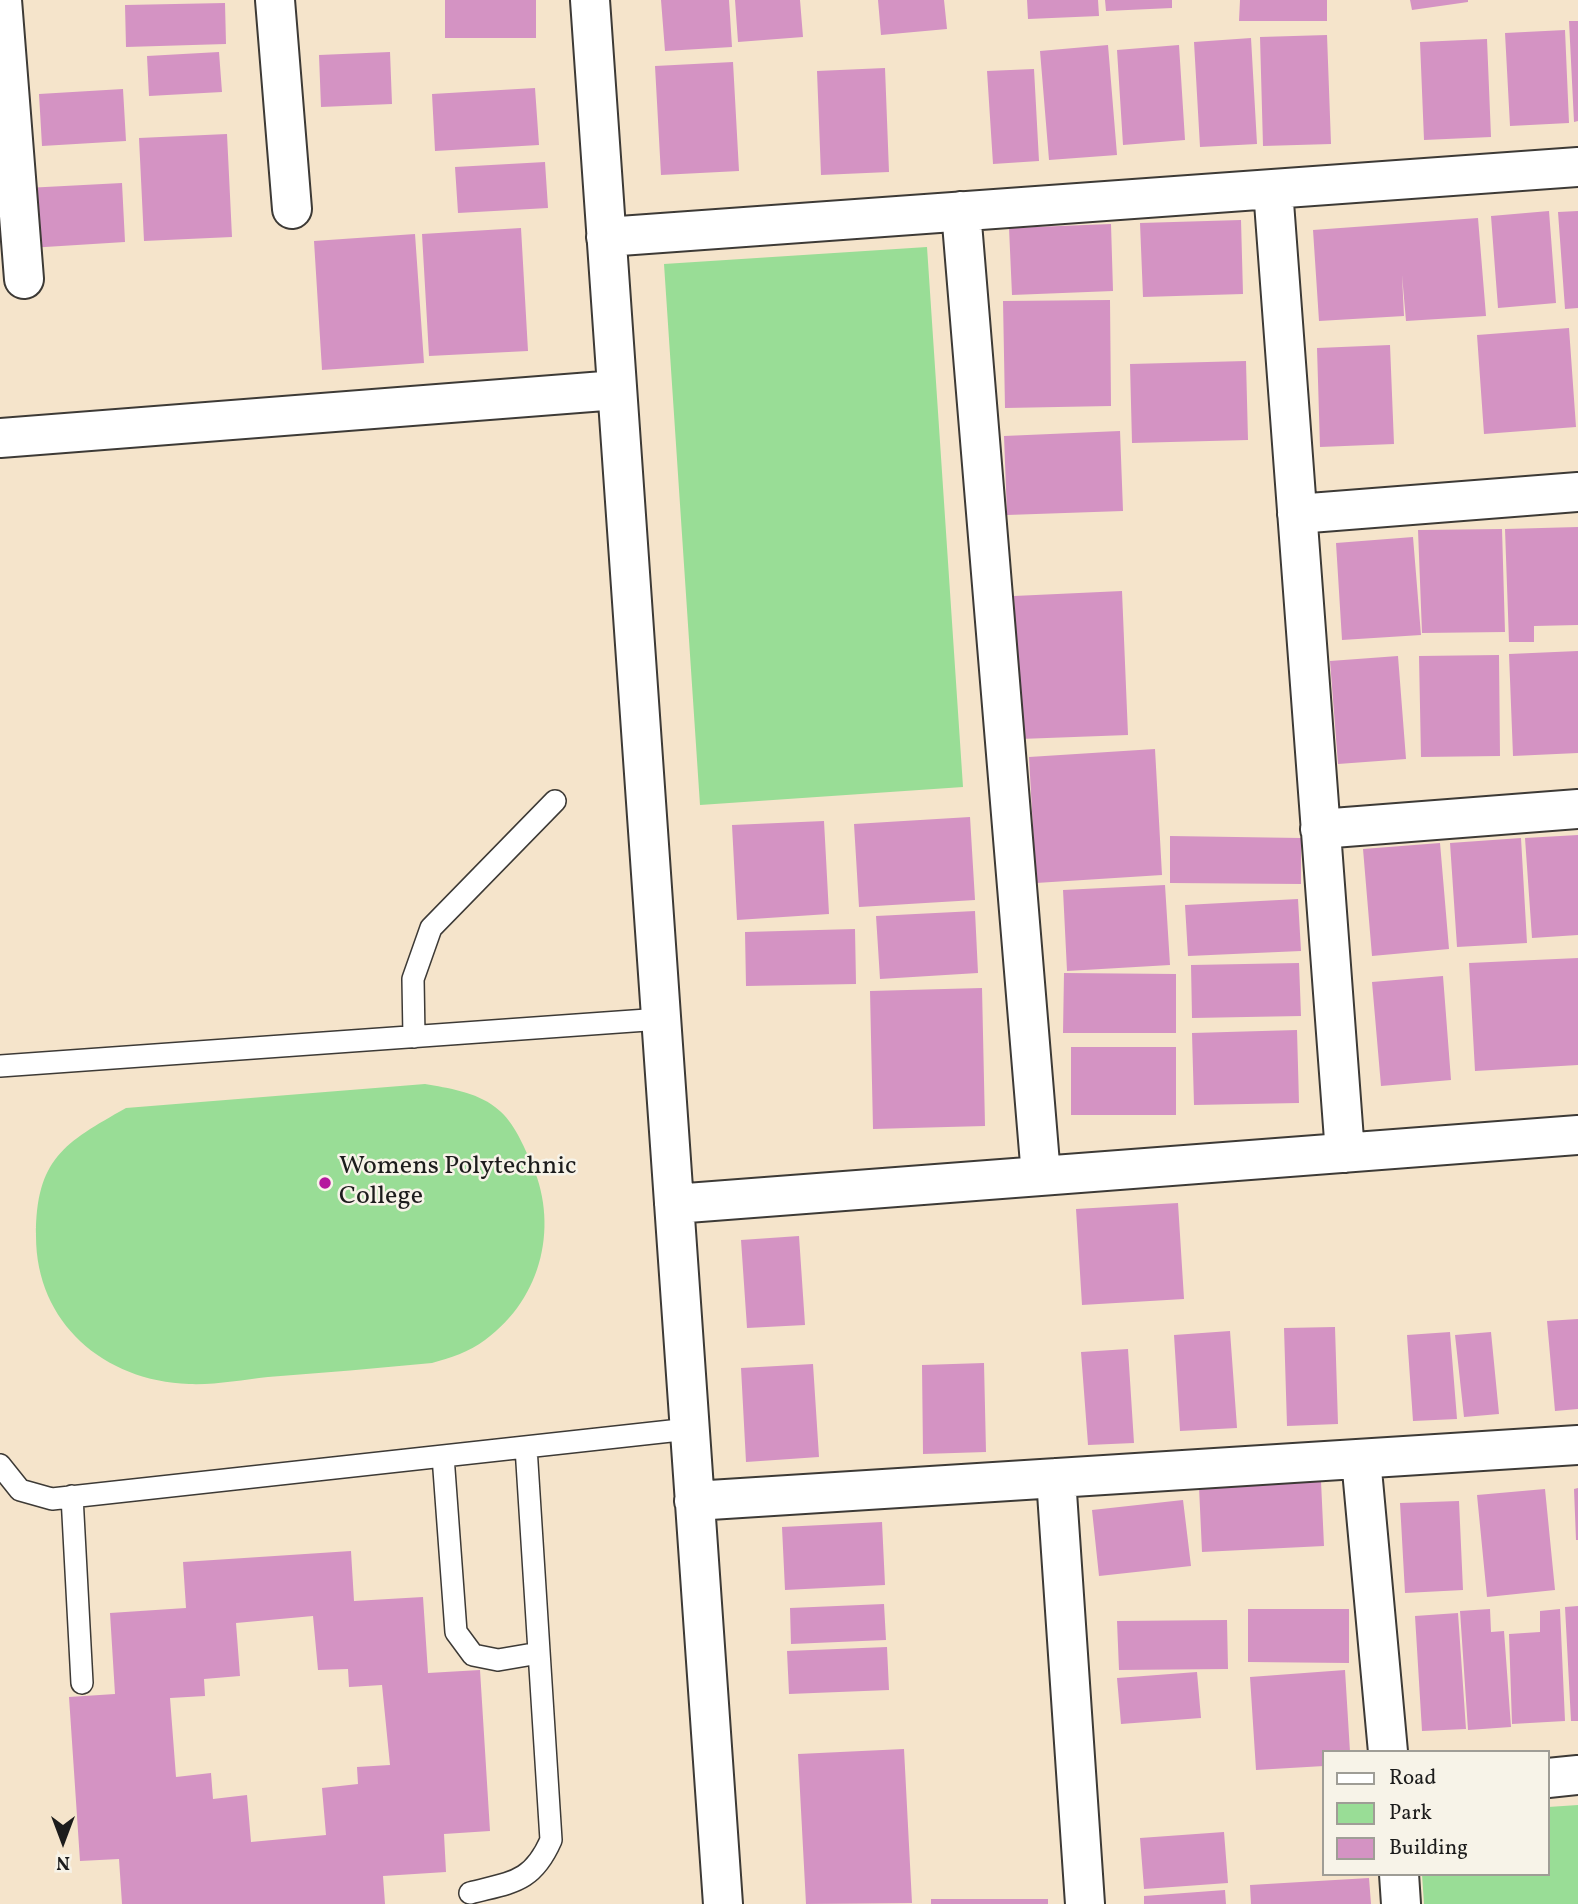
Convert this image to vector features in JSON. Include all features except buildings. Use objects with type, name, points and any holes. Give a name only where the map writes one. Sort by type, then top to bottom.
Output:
[{"type":"street","points":[[2,0],[6,127],[24,279]]},
{"type":"street","points":[[275,0],[292,209]]},
{"type":"street","points":[[590,0],[723,1904]]},
{"type":"street","points":[[606,237],[1578,167]]},
{"type":"street","points":[[1273,189],[1345,1153]]},
{"type":"street","points":[[961,211],[1041,1176]]},
{"type":"street","points":[[0,438],[617,390]]},
{"type":"street","points":[[1297,514],[1578,492]]},
{"type":"street","points":[[1320,829],[1578,808]]},
{"type":"street","points":[[674,1204],[1578,1135]]},
{"type":"street","points":[[695,1501],[1578,1445]]},
{"type":"street","points":[[1362,1459],[1388,1750]]},
{"type":"street","points":[[1056,1478],[1085,1904]]},
{"type":"street","points":[[1550,1778],[1578,1775]]},
{"type":"street","points":[[1399,1876],[1401,1904]]},
{"type":"lane","points":[[414,1037],[413,979],[431,929],[555,801]]},
{"type":"lane","points":[[0,1066],[661,1019]]},
{"type":"lane","points":[[0,1465],[20,1490],[52,1499],[690,1429]]},
{"type":"lane","points":[[470,1893],[524,1879],[541,1863],[551,1840],[526,1447]]},
{"type":"lane","points":[[443,1455],[456,1632],[473,1655],[498,1660],[539,1653]]},
{"type":"lane","points":[[72,1496],[82,1682]]},
{"type":"green space","points":[[927,247],[963,787],[700,805],[664,264]]},
{"type":"green space","points":[[425,1084],[471,1094],[501,1112],[520,1138],[539,1184],[544,1209],[544,1234],[533,1281],[521,1303],[505,1323],[479,1344],[432,1363],[189,1384],[158,1380],[129,1372],[103,1359],[81,1342],[62,1320],[48,1295],[39,1267],[37,1210],[41,1188],[48,1171],[58,1156],[86,1132],[126,1108]]},
{"type":"green space","points":[[1578,1805],[1578,1904],[1424,1904],[1422,1876],[1550,1876],[1550,1807]]},
{"type":"place","name":"Womens Polytechnic College","points":[[325,1183]]}]
